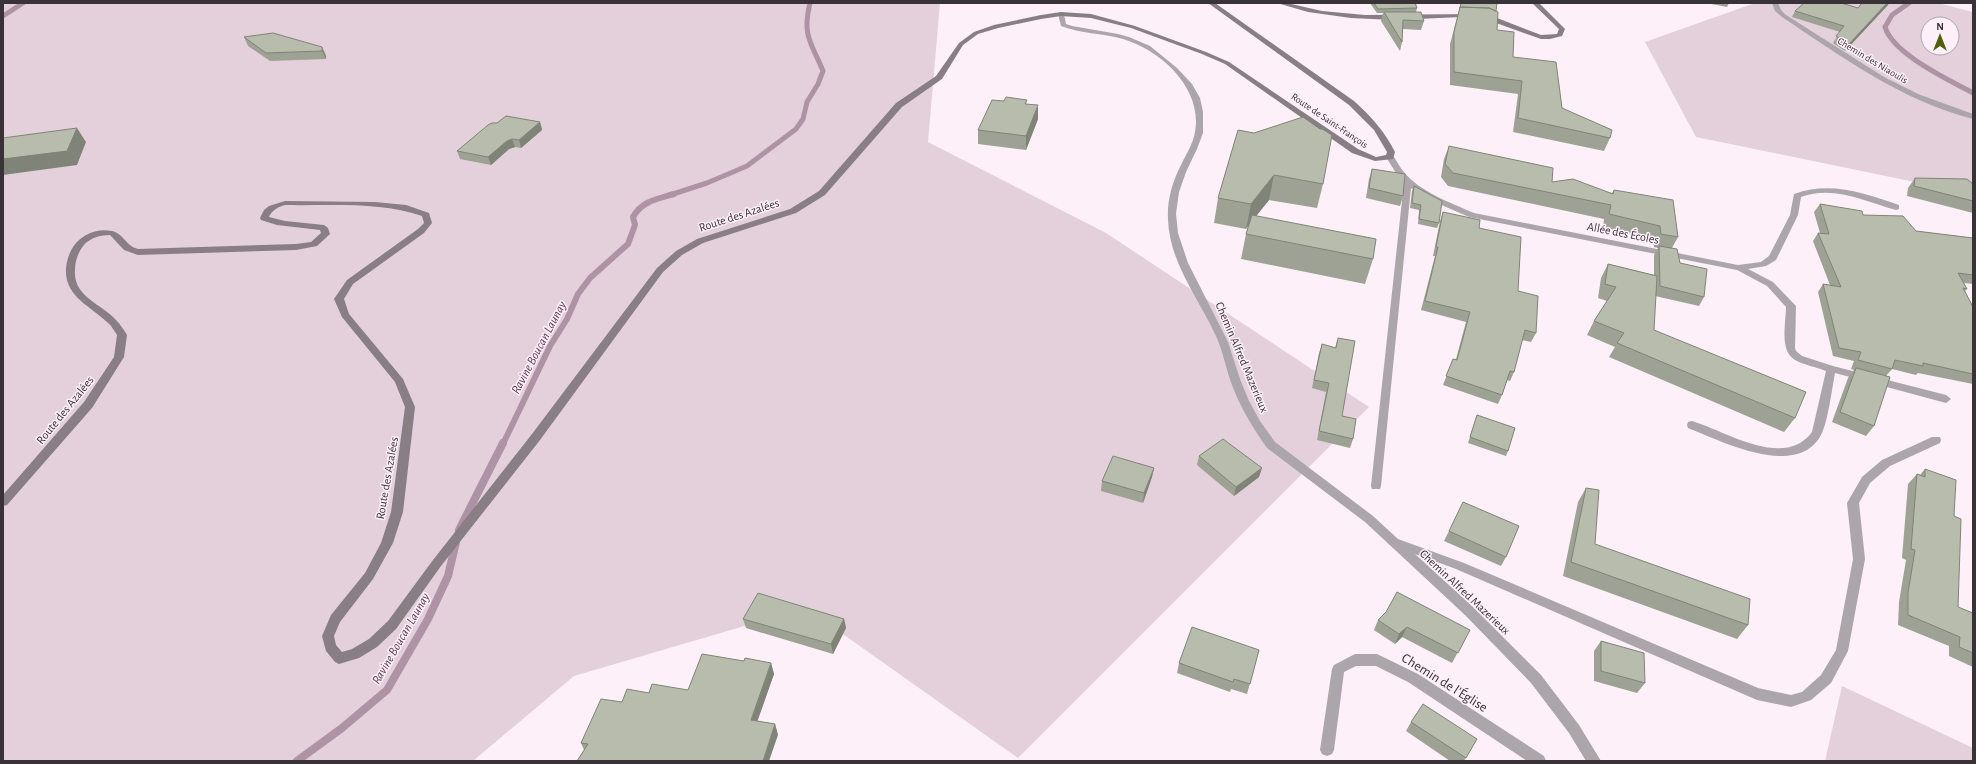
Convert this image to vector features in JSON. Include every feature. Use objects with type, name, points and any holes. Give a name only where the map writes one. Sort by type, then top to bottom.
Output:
[{"type":"main road","name":"Route de Saint-François","points":[[1061,14],[1086,15],[1109,20],[1204,53],[1227,63],[1248,76],[1355,151],[1375,160],[1390,157],[1391,152],[1385,138],[1377,126],[1363,112],[1344,96],[1211,3]]},
{"type":"main road","points":[[1280,3],[1316,12],[1363,17],[1459,15],[1486,17],[1506,23],[1520,31],[1530,34],[1549,37],[1560,35],[1562,29],[1535,3]]},
{"type":"main road","name":"Route des Azalées","points":[[3,502],[88,405],[119,357],[122,335],[113,322],[82,300],[72,284],[69,269],[72,256],[80,243],[104,232],[114,234],[128,248],[138,252],[289,247],[314,244],[326,234],[324,228],[270,222],[264,218],[265,213],[274,205],[285,203],[375,204],[406,208],[426,215],[428,223],[421,231],[350,282],[339,299],[345,315],[399,381],[410,408],[408,442],[397,512],[387,543],[369,576],[335,619],[328,636],[330,647],[339,658],[355,654],[374,643],[392,625],[442,557],[536,437],[660,270],[679,253],[700,241],[793,211],[822,193],[835,180],[899,105],[939,77],[961,44],[968,37],[996,26],[1027,19],[1061,14]]},
{"type":"street","name":"Chemin des Niaoulis","points":[[1775,3],[1778,11],[1784,16],[1881,79],[1915,96],[1973,117]]},
{"type":"street","name":"Chemin Alfred Mazerieux","points":[[1061,14],[1063,25],[1075,30],[1118,35],[1139,43],[1160,56],[1180,74],[1191,87],[1198,100],[1200,126],[1197,141],[1180,176],[1173,198],[1172,221],[1176,245],[1222,338],[1237,386],[1259,430],[1271,445],[1346,500],[1369,519],[1391,541],[1469,611],[1536,679],[1574,729],[1594,761]]},
{"type":"street","name":"Allée des Écoles","points":[[1390,157],[1400,174],[1432,198],[1472,215],[1738,268],[1763,264],[1773,258],[1794,215],[1796,196],[1815,190],[1849,193],[1896,207]]},
{"type":"street","points":[[1376,486],[1408,181]]},
{"type":"street","points":[[1738,268],[1770,284],[1791,306],[1790,344],[1792,353],[1799,358],[1831,369],[1946,399]]},
{"type":"street","points":[[1692,425],[1746,445],[1770,452],[1783,453],[1799,449],[1812,440],[1817,432],[1831,369]]},
{"type":"street","points":[[1391,541],[1460,566],[1757,694],[1791,701],[1806,696],[1826,679],[1842,651],[1859,559],[1853,503],[1856,497],[1866,480],[1886,462],[1936,440]]},
{"type":"street","name":"Chemin de l'Église","points":[[1327,750],[1338,669],[1354,660],[1377,660],[1413,678],[1539,761]]},
{"type":"shaded area","points":[[3,3],[940,3],[928,142],[1106,233],[1369,407],[1018,758],[806,608],[574,676],[473,761],[3,761]]},
{"type":"shaded area","points":[[1755,3],[1938,3],[1973,12],[1973,194],[1696,137],[1645,42]]},
{"type":"shaded area","points":[[1842,686],[1973,748],[1973,761],[1825,761]]},
{"type":"building","points":[[1374,3],[1415,3],[1417,8],[1378,9]]},
{"type":"building","points":[[1461,3],[1497,3],[1496,11],[1489,8],[1460,7]]},
{"type":"building","points":[[1804,3],[1841,3],[1858,8],[1862,3],[1887,3],[1849,44],[1836,36],[1844,26],[1795,11]]},
{"type":"building","points":[[1460,7],[1489,8],[1498,12],[1497,30],[1514,32],[1513,57],[1556,62],[1562,108],[1612,130],[1610,138],[1518,118],[1522,81],[1454,72],[1454,32]]},
{"type":"building","points":[[1384,12],[1421,12],[1424,21],[1403,20],[1402,42]]},
{"type":"building","points":[[273,33],[322,47],[322,51],[266,53],[244,37]]},
{"type":"building","points":[[1006,97],[1027,100],[1025,104],[1038,105],[1026,136],[978,130],[992,100],[1004,101]]},
{"type":"building","points":[[506,116],[540,122],[519,140],[512,139],[507,141],[488,157],[457,151],[488,125],[497,123]]},
{"type":"building","points":[[1303,117],[1320,129],[1332,135],[1323,184],[1274,175],[1251,204],[1218,198],[1238,130],[1254,133]]},
{"type":"building","points":[[77,128],[67,151],[3,159],[3,138]]},
{"type":"building","points":[[1449,146],[1553,168],[1552,182],[1573,179],[1613,194],[1614,190],[1673,200],[1678,237],[1661,234],[1660,226],[1609,214],[1611,205],[1453,173],[1445,164]]},
{"type":"building","points":[[1372,169],[1405,174],[1403,196],[1369,188]]},
{"type":"building","points":[[1915,178],[1967,179],[1973,184],[1973,201],[1914,186]]},
{"type":"building","points":[[1414,186],[1442,201],[1439,223],[1419,219],[1421,205],[1412,203]]},
{"type":"building","points":[[1820,204],[1862,211],[1863,215],[1903,216],[1916,231],[1973,238],[1973,275],[1958,273],[1967,289],[1963,288],[1973,307],[1973,374],[1923,363],[1923,366],[1895,360],[1892,369],[1858,360],[1861,352],[1839,348],[1823,284],[1841,287],[1818,233],[1829,234]]},
{"type":"building","points":[[1443,212],[1480,220],[1479,228],[1521,237],[1518,291],[1538,296],[1536,333],[1525,330],[1514,372],[1510,371],[1502,395],[1446,376],[1453,359],[1457,360],[1470,312],[1425,301],[1438,247],[1436,247]]},
{"type":"building","points":[[1252,215],[1376,239],[1373,259],[1246,234]]},
{"type":"building","points":[[1659,246],[1677,249],[1680,263],[1707,269],[1704,297],[1660,286]]},
{"type":"building","points":[[1608,264],[1657,276],[1654,330],[1806,392],[1795,418],[1617,343],[1624,333],[1594,321],[1616,287],[1605,284]]},
{"type":"building","points":[[1338,338],[1355,341],[1342,416],[1356,419],[1353,439],[1319,431],[1329,383],[1314,380],[1322,344],[1336,348]]},
{"type":"building","points":[[1856,368],[1890,377],[1874,426],[1840,412]]},
{"type":"building","points":[[1477,415],[1515,428],[1508,451],[1470,437]]},
{"type":"building","points":[[1223,439],[1262,468],[1236,487],[1199,456]]},
{"type":"building","points":[[1113,456],[1154,468],[1144,493],[1102,481]]},
{"type":"building","points":[[1925,469],[1956,480],[1954,516],[1961,519],[1958,607],[1973,613],[1973,653],[1959,647],[1960,637],[1908,615],[1908,593],[1915,550],[1911,549],[1917,474],[1925,477]]},
{"type":"building","points":[[1586,488],[1599,490],[1595,544],[1750,599],[1748,625],[1571,562]]},
{"type":"building","points":[[1463,502],[1519,526],[1506,557],[1449,531]]},
{"type":"building","points":[[1397,592],[1470,630],[1458,653],[1407,627],[1399,634],[1378,620],[1386,612]]},
{"type":"building","points":[[758,593],[844,619],[831,644],[743,619]]},
{"type":"building","points":[[1192,627],[1259,650],[1250,684],[1234,679],[1233,682],[1179,663]]},
{"type":"building","points":[[1601,641],[1644,653],[1645,683],[1601,671]]},
{"type":"building","points":[[702,654],[744,661],[745,658],[771,663],[751,720],[775,724],[763,761],[577,761],[588,744],[581,743],[601,699],[622,702],[627,689],[649,693],[652,684],[688,690]]},
{"type":"building","points":[[1423,704],[1477,739],[1466,758],[1411,722]]},
{"type":"waterway","points":[[3,16],[23,3]]},
{"type":"waterway","name":"Ravine Boucan Launay","points":[[670,195],[707,183],[747,166],[796,129],[803,119],[807,102],[818,84],[823,71],[807,31],[810,3]]},
{"type":"waterway","points":[[1909,3],[1892,15],[1885,27],[1890,37],[1899,47],[1923,65],[1973,93]]},
{"type":"waterway","name":"Ravine Boucan Launay","points":[[503,444],[550,346],[567,319],[578,294],[590,278],[628,244],[635,225],[633,217],[641,207],[650,201],[674,194]]},
{"type":"waterway","name":"Ravine Boucan Launay","points":[[459,530],[503,443]]},
{"type":"waterway","name":"Ravine Boucan Launay","points":[[297,761],[342,728],[387,690],[428,619],[448,576],[456,542]]}]
